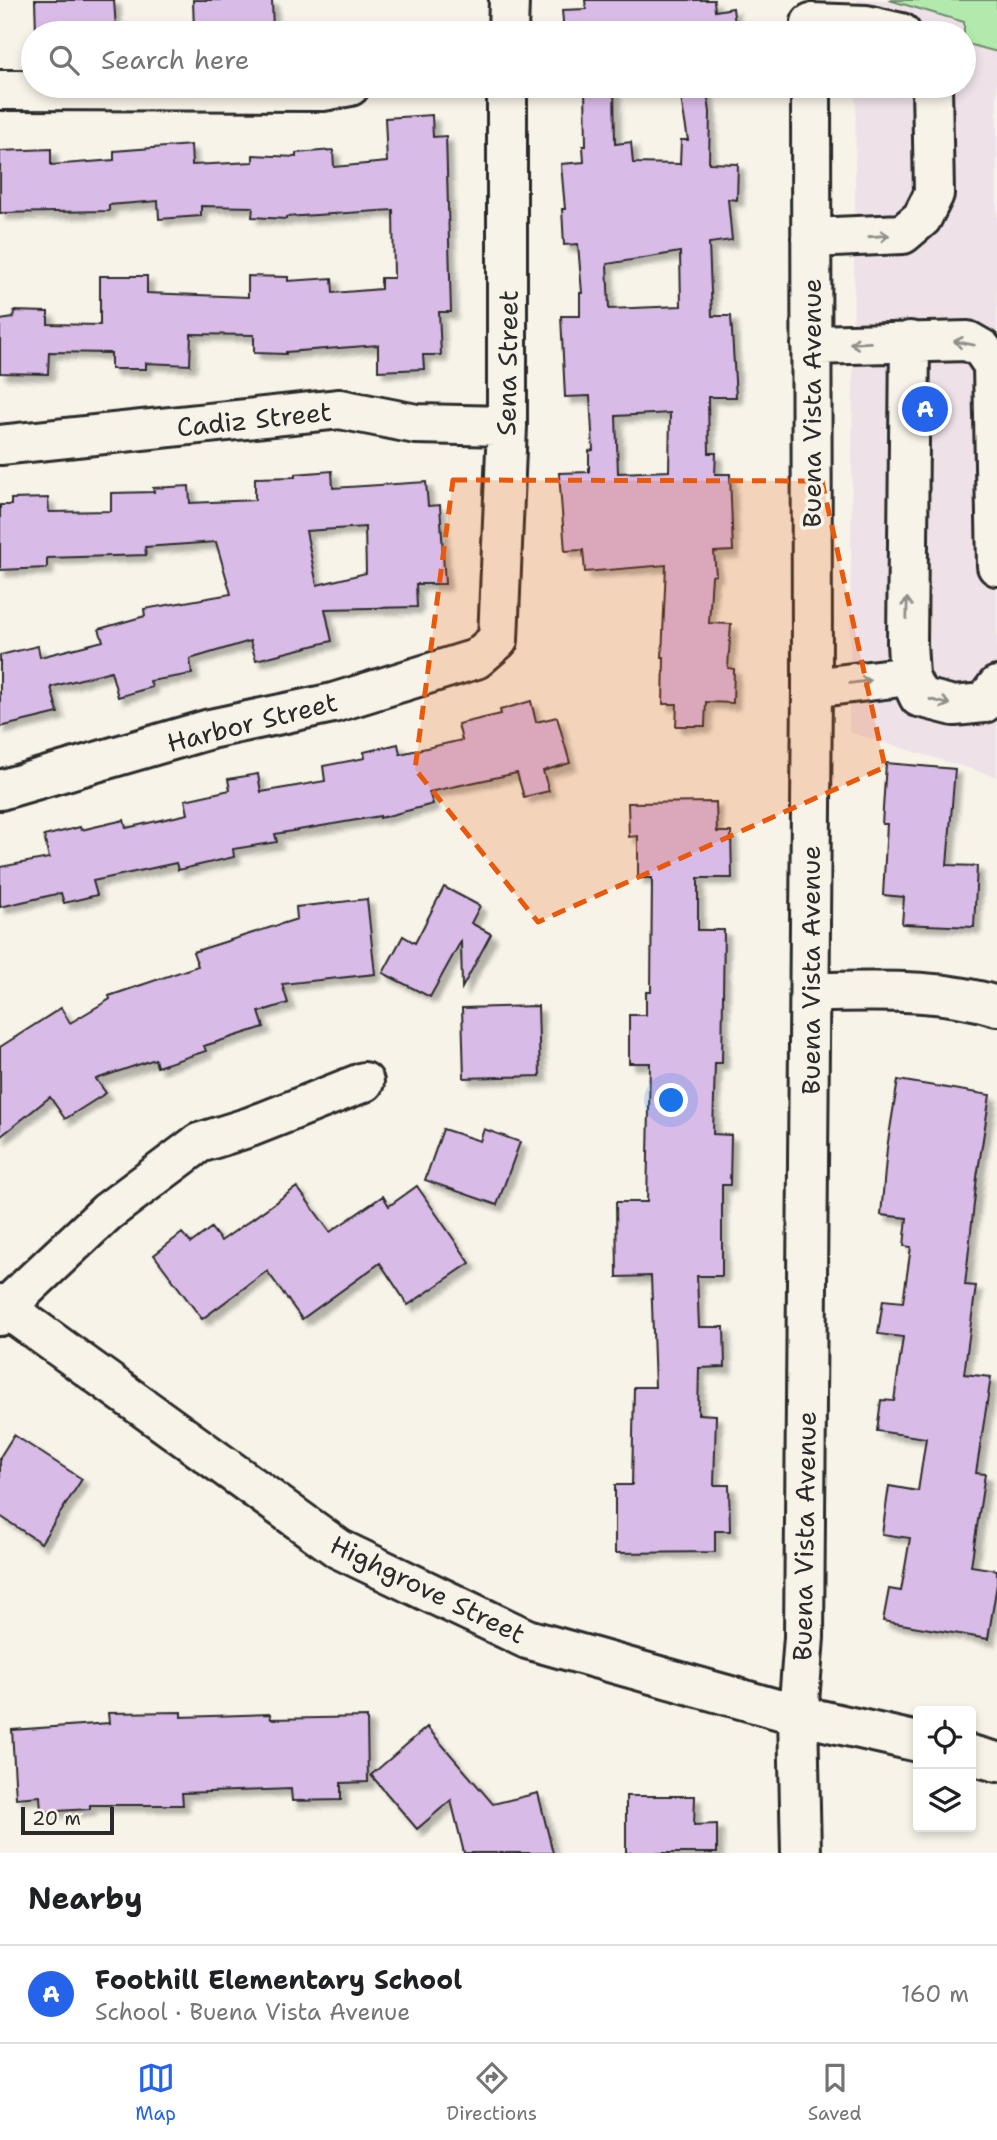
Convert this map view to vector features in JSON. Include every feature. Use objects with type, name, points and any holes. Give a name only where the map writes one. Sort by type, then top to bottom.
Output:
[{"type":"street","points":[[508,21],[509,0]]},
{"type":"street","points":[[811,19],[829,21]]},
{"type":"street","points":[[0,90],[21,90]]},
{"type":"street","name":"Sena Street","points":[[498,640],[507,426],[507,98]]},
{"type":"street","name":"Buena Vista Avenue","points":[[801,1853],[798,1715],[804,1637],[812,688],[811,98]]},
{"type":"street","points":[[811,238],[903,234],[922,218],[934,194],[932,98]]},
{"type":"street","points":[[910,341],[909,676],[919,697],[954,706],[993,702]]},
{"type":"street","points":[[811,345],[968,341],[982,349],[993,365],[997,566]]},
{"type":"street","name":"Cadiz Street","points":[[0,445],[340,409],[416,424],[507,426]]},
{"type":"street","name":"Harbor Street","points":[[0,790],[210,729],[333,703],[476,659],[498,640]]},
{"type":"street","points":[[812,688],[909,676]]},
{"type":"street","points":[[810,992],[912,991],[997,1006]]},
{"type":"street","points":[[2,1309],[107,1212],[199,1143],[250,1127],[365,1082]]},
{"type":"street","name":"Highgrove Street","points":[[2,1309],[339,1549],[527,1639],[798,1715],[913,1741]]},
{"type":"street","points":[[976,1756],[997,1762]]},
{"type":"highlighted area","points":[[453,480],[822,481],[885,767],[538,922],[415,769]]},
{"type":"shaded area","points":[[857,0],[889,0],[962,21],[857,21]]},
{"type":"shaded area","points":[[976,46],[997,52],[997,777],[849,732],[856,98],[976,98]]},
{"type":"green space","points":[[889,0],[997,0],[997,52],[976,46],[976,21],[961,21]]},
{"type":"building","points":[[35,0],[114,0],[115,21],[36,21]]},
{"type":"building","points":[[193,0],[272,0],[273,21],[194,21]]},
{"type":"building","points":[[585,0],[714,0],[715,11],[733,8],[735,21],[563,21],[562,10],[586,9]]},
{"type":"building","points":[[585,98],[614,98],[615,144],[631,142],[633,163],[680,164],[681,140],[688,140],[681,98],[708,98],[709,163],[738,164],[737,200],[728,199],[732,240],[709,243],[712,316],[731,316],[736,397],[708,397],[709,453],[716,453],[715,474],[730,474],[733,551],[714,552],[716,575],[712,576],[709,623],[731,624],[728,668],[734,669],[733,703],[706,702],[705,726],[676,726],[677,704],[663,704],[666,565],[585,572],[583,550],[565,551],[559,473],[589,472],[589,451],[593,450],[590,396],[565,397],[561,316],[580,316],[582,293],[578,244],[564,245],[562,209],[565,209],[561,164],[584,162],[583,146],[586,146]],"holes":[[[680,252],[681,306],[609,309],[607,264]],[[670,413],[669,471],[618,473],[616,416]]]},
{"type":"building","points":[[432,115],[433,137],[446,136],[451,312],[439,312],[441,355],[423,355],[424,369],[378,371],[378,345],[286,354],[254,353],[254,335],[191,334],[190,365],[146,363],[146,369],[111,369],[111,353],[49,352],[48,374],[0,373],[0,320],[13,318],[14,311],[48,312],[48,324],[100,325],[100,276],[147,276],[147,293],[248,297],[248,276],[288,277],[288,281],[332,278],[333,293],[381,289],[381,278],[394,278],[393,210],[286,219],[252,217],[253,207],[201,206],[201,216],[159,219],[158,201],[109,205],[109,211],[0,213],[0,151],[51,149],[51,165],[114,160],[114,151],[191,145],[192,165],[253,162],[253,155],[296,157],[296,153],[333,150],[334,167],[387,162],[385,118]]},
{"type":"building","points":[[332,471],[333,488],[426,482],[428,506],[440,505],[445,584],[416,584],[417,607],[325,609],[332,641],[256,660],[250,641],[190,659],[192,674],[150,681],[152,687],[118,697],[111,671],[51,687],[58,713],[0,727],[0,655],[38,646],[40,657],[103,641],[99,629],[145,616],[144,609],[231,594],[216,542],[145,547],[146,555],[47,558],[47,568],[0,570],[0,505],[11,505],[11,499],[48,498],[49,512],[111,511],[111,493],[154,492],[153,488],[189,486],[190,503],[255,500],[255,478],[295,477],[295,474]],"holes":[[[365,527],[366,573],[317,585],[306,531]]]},
{"type":"building","points":[[531,701],[536,722],[557,717],[570,763],[543,771],[549,791],[524,797],[517,773],[429,792],[433,804],[380,818],[275,834],[277,842],[233,849],[234,857],[178,870],[176,863],[93,881],[97,895],[64,903],[61,893],[0,907],[0,867],[49,858],[44,836],[124,820],[126,828],[188,814],[185,800],[230,790],[228,779],[258,774],[261,792],[325,781],[323,766],[365,758],[364,752],[398,744],[400,754],[462,740],[458,724],[501,714],[500,710]]},
{"type":"building","points":[[886,763],[955,769],[947,865],[977,866],[974,927],[902,924],[904,897],[883,895],[887,824],[882,824]]},
{"type":"building","points":[[716,802],[717,832],[731,832],[732,878],[698,878],[698,930],[724,930],[722,1063],[715,1063],[713,1134],[731,1135],[730,1185],[722,1185],[722,1276],[697,1276],[699,1327],[724,1327],[725,1367],[699,1368],[698,1414],[716,1415],[714,1485],[729,1485],[730,1531],[715,1531],[715,1552],[615,1553],[615,1485],[632,1485],[634,1387],[655,1387],[651,1276],[617,1277],[616,1202],[647,1202],[650,1063],[629,1063],[629,1015],[646,1015],[646,992],[651,992],[652,878],[638,878],[638,836],[629,837],[628,803]]},
{"type":"building","points":[[444,887],[480,906],[471,923],[491,934],[462,988],[461,941],[430,997],[383,973],[403,936],[415,943]]},
{"type":"building","points":[[367,899],[375,974],[282,984],[288,1003],[259,1012],[264,1027],[204,1046],[206,1051],[157,1067],[155,1059],[96,1079],[106,1093],[65,1119],[50,1097],[0,1137],[0,1047],[61,1008],[70,1023],[110,999],[109,996],[198,966],[193,952],[297,919],[296,907]]},
{"type":"building","points":[[538,1006],[540,1076],[464,1078],[462,1008]]},
{"type":"building","points":[[898,1080],[990,1095],[977,1177],[965,1285],[976,1286],[964,1374],[991,1377],[976,1473],[985,1474],[971,1566],[997,1570],[988,1639],[883,1621],[889,1589],[901,1591],[910,1538],[882,1534],[889,1486],[918,1491],[926,1438],[877,1431],[881,1400],[894,1401],[903,1337],[878,1334],[883,1300],[903,1302],[911,1247],[904,1246],[907,1218],[881,1215],[887,1148]]},
{"type":"building","points":[[443,1129],[480,1141],[484,1129],[520,1142],[497,1205],[425,1180]]},
{"type":"building","points":[[417,1186],[470,1263],[408,1305],[380,1263],[302,1319],[267,1271],[202,1319],[154,1255],[182,1233],[191,1243],[211,1228],[221,1241],[297,1187],[330,1232],[383,1196],[389,1206]]},
{"type":"building","points":[[14,1435],[82,1479],[41,1543],[0,1516],[0,1457]]},
{"type":"building","points":[[181,1712],[181,1717],[270,1714],[271,1719],[367,1717],[368,1782],[341,1783],[341,1800],[292,1801],[291,1789],[182,1793],[183,1805],[90,1805],[90,1809],[41,1812],[40,1796],[16,1798],[12,1730],[109,1723],[108,1713]]},
{"type":"building","points":[[427,1727],[493,1804],[538,1793],[553,1853],[464,1853],[451,1800],[417,1829],[371,1775]]},
{"type":"building","points":[[626,1796],[695,1796],[694,1825],[717,1824],[717,1853],[626,1853]]},
{"type":"place","name":"Foothill Elementary School","points":[[925,409]]}]
